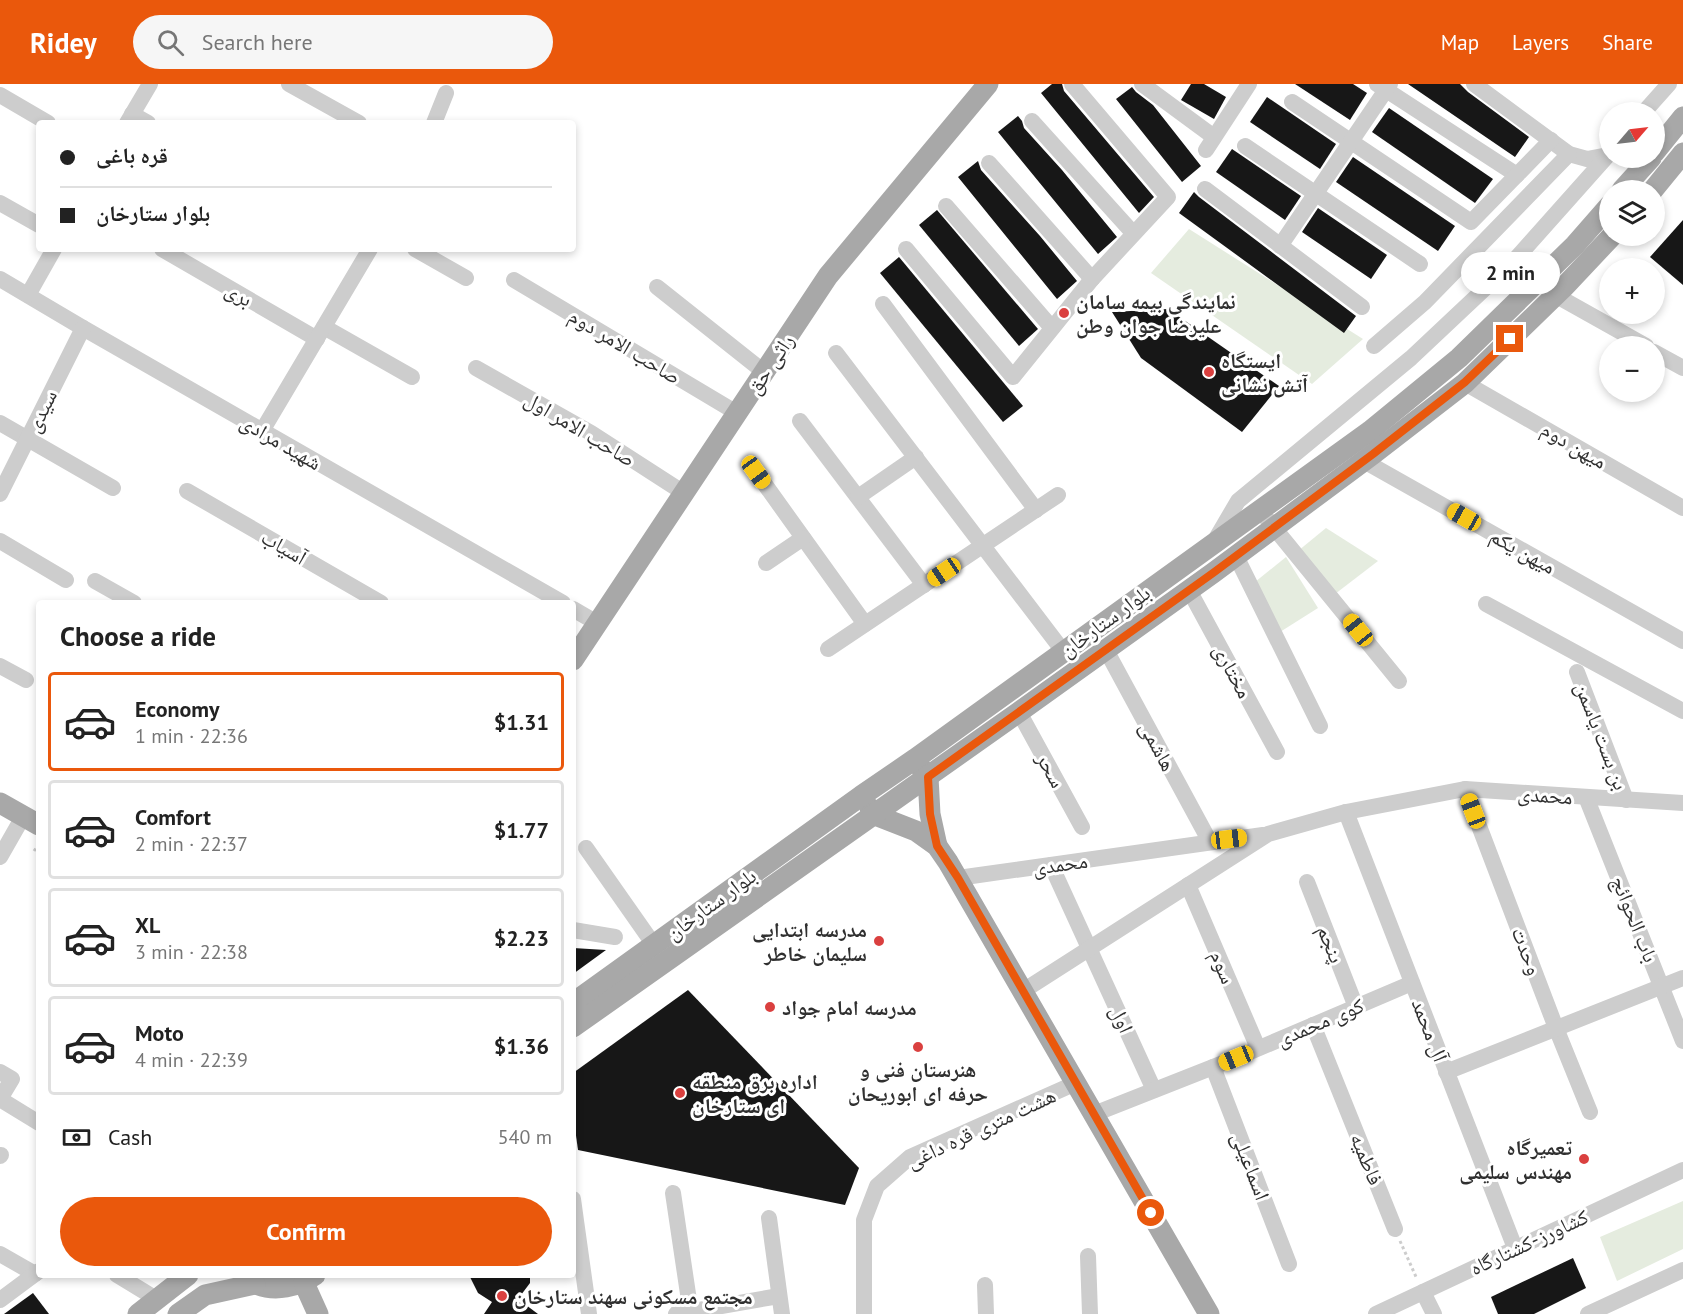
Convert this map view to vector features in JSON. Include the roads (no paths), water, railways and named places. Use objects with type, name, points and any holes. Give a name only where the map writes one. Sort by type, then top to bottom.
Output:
[{"type":"main road","name":"راثی حق","points":[[576,655],[828,276],[988,84]]},
{"type":"main road","points":[[1665,139],[1683,117]]},
{"type":"main road","points":[[1661,180],[1683,153]]},
{"type":"main road","points":[[1631,180],[1642,168]]},
{"type":"main road","name":"بلوار ستارخان","points":[[576,1001],[1370,431],[1460,358],[1575,245],[1599,218]]},
{"type":"main road","name":"بلوار ستارخان","points":[[576,1025],[1106,650],[1364,461],[1465,382],[1555,296],[1602,246]]},
{"type":"main road","points":[[915,759],[928,777],[930,814],[937,846],[958,878],[1094,1114],[1205,1313]]},
{"type":"main road","points":[[861,796],[875,815],[916,831],[937,846]]},
{"type":"main road","points":[[0,802],[32,820]]},
{"type":"main road","points":[[138,1314],[184,1278]]},
{"type":"main road","points":[[178,1314],[205,1295],[249,1279],[280,1288],[309,1279],[318,1314]]},
{"type":"street","points":[[130,119],[150,84]]},
{"type":"street","points":[[289,84],[354,120]]},
{"type":"street","points":[[906,249],[1013,377],[1092,279],[1168,197],[1072,84]]},
{"type":"street","points":[[1142,84],[1210,144],[1242,85]]},
{"type":"street","points":[[1474,84],[1569,154],[1587,159],[1599,156]]},
{"type":"street","points":[[1653,102],[1669,84]]},
{"type":"street","points":[[1280,246],[1351,142],[1384,86],[1517,175]]},
{"type":"street","points":[[435,120],[446,93]]},
{"type":"street","points":[[0,95],[43,120]]},
{"type":"street","points":[[1292,102],[1471,222],[1551,140]]},
{"type":"street","points":[[1032,121],[1133,233]]},
{"type":"street","points":[[1245,146],[1420,264]]},
{"type":"street","points":[[1374,346],[1425,302],[1569,154]]},
{"type":"street","points":[[989,163],[1092,279]]},
{"type":"street","points":[[1214,543],[1238,501],[1412,358],[1512,263],[1599,165]]},
{"type":"street","points":[[1205,189],[1362,307]]},
{"type":"street","points":[[0,203],[36,223]]},
{"type":"street","points":[[946,206],[1052,328]]},
{"type":"street","points":[[28,295],[52,252]]},
{"type":"street","name":"بری","points":[[168,252],[320,333],[412,377]]},
{"type":"street","points":[[262,431],[368,252]]},
{"type":"street","points":[[420,252],[466,278]]},
{"type":"street","name":"شهید مرادی","points":[[0,279],[558,600]]},
{"type":"street","name":"صاحب الامر دوم","points":[[514,280],[737,412]]},
{"type":"street","points":[[657,287],[764,372]]},
{"type":"street","points":[[1555,296],[1628,336]]},
{"type":"street","points":[[883,304],[1036,510]]},
{"type":"street","name":"سیدی","points":[[0,494],[83,328]]},
{"type":"street","points":[[836,353],[1063,651]]},
{"type":"street","points":[[1665,358],[1683,368]]},
{"type":"street","name":"صاحب الامر اول","points":[[476,368],[591,433],[684,493]]},
{"type":"street","name":"میهن دوم","points":[[1465,382],[1683,508]]},
{"type":"street","points":[[800,421],[924,585]]},
{"type":"street","points":[[0,423],[113,489]]},
{"type":"street","points":[[858,497],[916,457]]},
{"type":"street","name":"میهن یکم","points":[[1364,461],[1683,641]]},
{"type":"street","points":[[756,472],[865,624]]},
{"type":"street","name":"آسیاب","points":[[188,491],[376,600]]},
{"type":"street","points":[[828,649],[1058,495]]},
{"type":"street","points":[[1260,510],[1399,681]]},
{"type":"street","points":[[766,563],[803,538]]},
{"type":"street","points":[[0,541],[66,580]]},
{"type":"street","points":[[1236,556],[1320,726]]},
{"type":"street","points":[[95,581],[129,600]]},
{"type":"street","name":"مختاری","points":[[1189,590],[1277,752]]},
{"type":"street","points":[[1485,604],[1683,711]]},
{"type":"street","points":[[576,611],[597,623]]},
{"type":"street","name":"هاشمی","points":[[1106,650],[1210,842]]},
{"type":"street","points":[[0,666],[26,680]]},
{"type":"street","name":"بن بست یاسمن","points":[[1577,672],[1626,800]]},
{"type":"street","name":"سحر","points":[[1019,712],[1082,827]]},
{"type":"street","name":"محمدی","points":[[958,878],[1268,834],[1346,812],[1465,789],[1683,803]]},
{"type":"street","name":"وحدت","points":[[1465,789],[1590,1112]]},
{"type":"street","name":"باب الحوائج","points":[[1586,797],[1683,1041]]},
{"type":"street","name":"آل محمد","points":[[1346,812],[1515,1248]]},
{"type":"street","points":[[0,857],[32,820]]},
{"type":"street","name":"محمدی","points":[[1023,992],[1268,834]]},
{"type":"street","points":[[586,848],[654,945]]},
{"type":"street","name":"اول","points":[[1051,865],[1154,1090]]},
{"type":"street","name":"پنجم","points":[[1307,882],[1356,1007]]},
{"type":"street","name":"سوم","points":[[1188,885],[1258,1048]]},
{"type":"street","points":[[576,931],[615,938]]},
{"type":"street","points":[[1446,1072],[1683,978]]},
{"type":"street","name":"کوی محمدی","points":[[1094,1114],[1213,1067],[1412,982]]},
{"type":"street","name":"فاطمیه","points":[[1314,1025],[1395,1228]]},
{"type":"street","name":"اسماعیلی","points":[[1213,1067],[1289,1264]]},
{"type":"street","points":[[0,1072],[12,1079],[0,1099],[36,1122]]},
{"type":"street","name":"هشت متری قره داغی","points":[[864,1314],[864,1220],[877,1186],[910,1157],[1076,1083]]},
{"type":"street","name":"کشاورز-کشتارگاه","points":[[1376,1314],[1683,1170]]},
{"type":"street","points":[[673,1193],[686,1313],[779,1296]]},
{"type":"street","points":[[769,1218],[782,1314]]},
{"type":"street","points":[[576,1221],[589,1314]]},
{"type":"street","points":[[0,1254],[36,1272]]},
{"type":"street","points":[[1088,1256],[1090,1314]]},
{"type":"street","points":[[1588,1314],[1683,1270]]},
{"type":"street","points":[[0,1300],[36,1274]]},
{"type":"street","points":[[122,1278],[158,1300]]},
{"type":"street","points":[[985,1285],[986,1314]]},
{"type":"street","points":[[1423,1292],[1434,1314]]},
{"type":"place","name":"نمایندگی بیمه سامان علیرضا جوان وطن","points":[[1064,313]]},
{"type":"place","name":"ایستگاه آتش نشانی","points":[[1209,372]]},
{"type":"place","name":"مدرسه ابتدایی سلیمان خاطر","points":[[879,941]]},
{"type":"place","name":"مدرسه امام جواد","points":[[770,1007]]},
{"type":"place","name":"هنرستان فنی و حرفه ای ابوریحان","points":[[918,1047]]},
{"type":"place","name":"اداره برق منطقه ای ستارخان","points":[[680,1093]]},
{"type":"place","name":"تعمیرگاه مهندس سلیمی","points":[[1584,1159]]},
{"type":"place","name":"مجتمع مسکونی سهند ستارخان","points":[[502,1296]]}]
